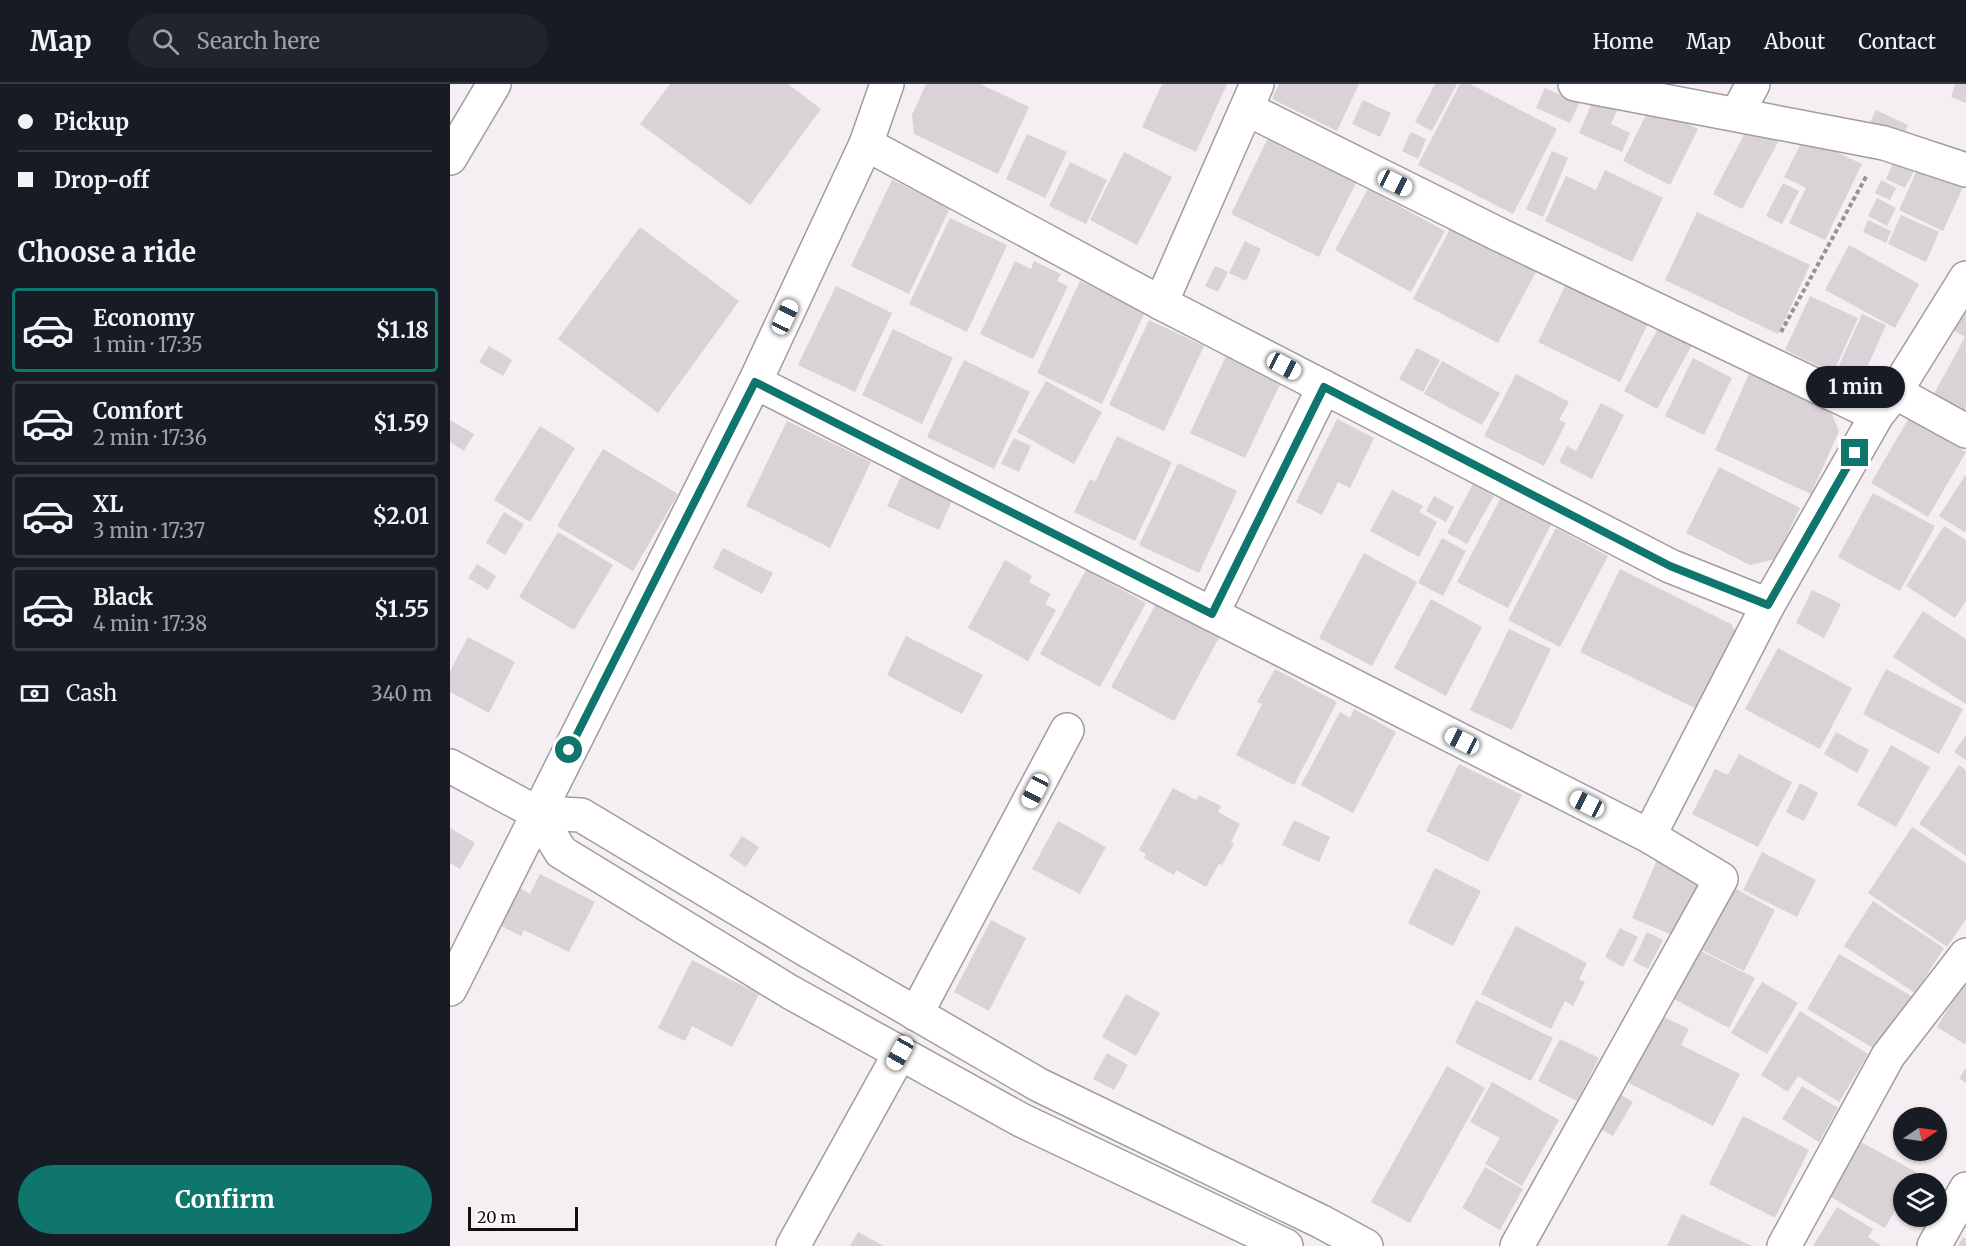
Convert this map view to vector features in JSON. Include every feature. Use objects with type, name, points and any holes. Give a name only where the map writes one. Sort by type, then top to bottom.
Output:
[{"type":"street","points":[[450,158],[494,84]]},
{"type":"street","points":[[1575,84],[1884,143],[1966,170]]},
{"type":"street","points":[[1737,114],[1753,84]]},
{"type":"street","points":[[450,989],[755,382],[866,144],[874,89]]},
{"type":"street","points":[[1161,303],[1252,96],[1500,235],[1766,360],[1966,431]]},
{"type":"street","points":[[866,144],[1161,303],[1670,566],[1768,605]]},
{"type":"street","points":[[1649,836],[1768,605],[1886,404],[1966,278]]},
{"type":"street","points":[[755,382],[1649,836],[1720,879],[1517,1246]]},
{"type":"street","points":[[1212,614],[1324,387]]},
{"type":"street","points":[[916,1014],[1067,730]]},
{"type":"street","points":[[450,766],[537,813],[581,815],[1039,1085],[1322,1222],[1366,1246]]},
{"type":"street","points":[[537,813],[561,852],[790,993],[1020,1120],[1286,1246]]},
{"type":"street","points":[[1784,1246],[1888,1056],[1966,955]]},
{"type":"street","points":[[794,1246],[900,1053]]},
{"type":"street","points":[[1934,1246],[1966,1189]]},
{"type":"path","points":[[1766,360],[1884,143]]},
{"type":"building","points":[[670,84],[788,84],[821,109],[750,205],[640,124]]},
{"type":"building","points":[[926,84],[980,84],[1029,107],[998,174],[914,134],[912,115]]},
{"type":"building","points":[[1162,84],[1227,84],[1196,152],[1142,127]]},
{"type":"building","points":[[1279,84],[1359,84],[1337,131],[1272,99]]},
{"type":"building","points":[[1435,84],[1457,84],[1432,131],[1415,122]]},
{"type":"building","points":[[1460,84],[1470,84],[1557,129],[1513,214],[1418,165]]},
{"type":"building","points":[[1955,84],[1966,84],[1966,103],[1951,97]]},
{"type":"building","points":[[1545,88],[1579,103],[1570,123],[1536,108]]},
{"type":"building","points":[[1595,96],[1619,106],[1611,124],[1630,133],[1622,152],[1579,133]]},
{"type":"building","points":[[1363,100],[1391,113],[1380,137],[1352,124]]},
{"type":"building","points":[[1651,105],[1698,129],[1670,185],[1623,161]]},
{"type":"building","points":[[1876,110],[1908,125],[1899,146],[1866,131]]},
{"type":"building","points":[[1748,127],[1778,142],[1742,209],[1713,194]]},
{"type":"building","points":[[1411,132],[1426,139],[1418,159],[1402,151]]},
{"type":"building","points":[[1027,134],[1067,152],[1045,198],[1006,179]]},
{"type":"building","points":[[1269,136],[1358,179],[1319,257],[1231,214]]},
{"type":"building","points":[[1804,137],[1862,164],[1825,240],[1789,223],[1806,188],[1784,177]]},
{"type":"building","points":[[1552,151],[1568,158],[1543,217],[1526,209]]},
{"type":"building","points":[[1124,152],[1172,177],[1137,245],[1090,220]]},
{"type":"building","points":[[1897,155],[1917,165],[1905,188],[1886,179]]},
{"type":"building","points":[[1921,161],[1966,181],[1943,231],[1899,210]]},
{"type":"building","points":[[1070,162],[1107,180],[1086,224],[1049,206]]},
{"type":"building","points":[[1605,170],[1663,198],[1632,262],[1545,221],[1566,176],[1596,190]]},
{"type":"building","points":[[892,180],[950,208],[909,294],[851,266]]},
{"type":"building","points":[[1881,180],[1896,188],[1890,200],[1875,193]]},
{"type":"building","points":[[1783,183],[1799,191],[1782,224],[1766,216]]},
{"type":"building","points":[[1368,189],[1445,231],[1411,292],[1335,250]]},
{"type":"building","points":[[1877,198],[1896,208],[1887,226],[1868,216]]},
{"type":"building","points":[[1697,212],[1810,265],[1778,334],[1665,280]]},
{"type":"building","points":[[1901,215],[1939,232],[1926,262],[1888,244]]},
{"type":"building","points":[[950,218],[1007,245],[967,332],[909,304]]},
{"type":"building","points":[[1868,220],[1891,231],[1886,243],[1863,232]]},
{"type":"building","points":[[1453,223],[1538,268],[1498,343],[1413,299]]},
{"type":"building","points":[[640,227],[739,301],[658,413],[558,339]]},
{"type":"building","points":[[1245,241],[1261,249],[1246,281],[1229,273]]},
{"type":"building","points":[[1849,245],[1919,284],[1895,328],[1825,290]]},
{"type":"building","points":[[1015,261],[1031,269],[1034,261],[1061,274],[1057,281],[1068,286],[1033,359],[980,334]]},
{"type":"building","points":[[1215,266],[1228,272],[1218,292],[1205,286]]},
{"type":"building","points":[[1569,278],[1651,317],[1620,382],[1538,342]]},
{"type":"building","points":[[1080,281],[1145,312],[1102,404],[1037,373]]},
{"type":"building","points":[[836,286],[892,313],[855,392],[798,365]]},
{"type":"building","points":[[1810,296],[1858,318],[1833,373],[1785,350]]},
{"type":"building","points":[[1966,299],[1966,412],[1934,394],[1965,337],[1951,329]]},
{"type":"building","points":[[1862,314],[1886,325],[1861,381],[1837,370]]},
{"type":"building","points":[[1149,320],[1204,346],[1164,431],[1109,405]]},
{"type":"building","points":[[1661,323],[1694,341],[1657,409],[1624,391]]},
{"type":"building","points":[[893,329],[953,358],[922,424],[862,395]]},
{"type":"building","points":[[489,346],[512,360],[503,376],[479,362]]},
{"type":"building","points":[[1417,348],[1440,360],[1423,392],[1399,379]]},
{"type":"building","points":[[1226,356],[1281,382],[1245,458],[1190,433]]},
{"type":"building","points":[[1693,358],[1732,378],[1704,435],[1665,416]]},
{"type":"building","points":[[964,360],[1030,392],[994,469],[927,437]]},
{"type":"building","points":[[1442,361],[1500,393],[1482,425],[1424,394]]},
{"type":"building","points":[[1516,374],[1569,402],[1559,420],[1566,423],[1544,466],[1484,436]]},
{"type":"building","points":[[1749,374],[1831,412],[1839,431],[1811,494],[1715,450]]},
{"type":"building","points":[[1046,381],[1102,412],[1074,464],[1017,432]]},
{"type":"building","points":[[1601,403],[1624,415],[1592,479],[1559,462],[1567,446],[1576,451]]},
{"type":"building","points":[[1909,418],[1966,452],[1928,517],[1871,483]]},
{"type":"building","points":[[1337,419],[1374,438],[1350,488],[1338,482],[1322,515],[1296,502]]},
{"type":"building","points":[[450,420],[474,434],[464,451],[450,442]]},
{"type":"building","points":[[787,421],[871,462],[830,548],[746,506]]},
{"type":"building","points":[[540,426],[575,448],[530,522],[494,500]]},
{"type":"building","points":[[1117,436],[1172,462],[1135,541],[1074,512],[1090,479],[1095,482]]},
{"type":"building","points":[[1014,438],[1031,446],[1019,472],[1001,464]]},
{"type":"building","points":[[603,449],[678,494],[633,571],[557,526]]},
{"type":"building","points":[[1178,463],[1237,491],[1199,573],[1139,545]]},
{"type":"building","points":[[1719,467],[1800,508],[1775,559],[1750,565],[1686,533]]},
{"type":"building","points":[[904,470],[955,494],[939,530],[887,506]]},
{"type":"building","points":[[1966,474],[1966,533],[1939,516]]},
{"type":"building","points":[[1473,484],[1494,496],[1467,544],[1447,533]]},
{"type":"building","points":[[1392,490],[1423,506],[1419,512],[1437,522],[1419,557],[1370,531]]},
{"type":"building","points":[[1873,493],[1935,526],[1900,591],[1838,557]]},
{"type":"building","points":[[1434,496],[1454,507],[1446,522],[1426,511]]},
{"type":"building","points":[[1501,497],[1552,523],[1508,608],[1457,582]]},
{"type":"building","points":[[504,512],[524,524],[505,555],[486,543]]},
{"type":"building","points":[[1944,526],[1966,540],[1966,601],[1955,618],[1906,586]]},
{"type":"building","points":[[1556,528],[1608,556],[1560,647],[1508,620]]},
{"type":"building","points":[[558,532],[613,565],[574,630],[519,597]]},
{"type":"building","points":[[1442,538],[1466,551],[1443,596],[1418,583]]},
{"type":"building","points":[[723,548],[773,573],[762,594],[713,568]]},
{"type":"building","points":[[1364,553],[1417,582],[1372,666],[1319,638]]},
{"type":"building","points":[[1005,560],[1032,576],[1029,582],[1051,594],[1045,604],[1056,610],[1028,661],[968,628]]},
{"type":"building","points":[[477,564],[496,576],[488,590],[468,578]]},
{"type":"building","points":[[1620,569],[1731,624],[1738,635],[1701,711],[1580,652]]},
{"type":"building","points":[[1086,570],[1146,603],[1100,687],[1040,654]]},
{"type":"building","points":[[1812,590],[1841,604],[1824,638],[1796,623]]},
{"type":"building","points":[[1431,599],[1482,627],[1446,696],[1394,668]]},
{"type":"building","points":[[1156,604],[1219,638],[1174,721],[1111,687]]},
{"type":"building","points":[[1923,611],[1966,639],[1966,704],[1893,657]]},
{"type":"building","points":[[1509,629],[1551,649],[1512,730],[1470,710]]},
{"type":"building","points":[[906,636],[983,675],[962,714],[887,675]]},
{"type":"building","points":[[468,637],[515,662],[489,713],[450,692],[450,671]]},
{"type":"building","points":[[1778,648],[1852,688],[1820,749],[1745,709]]},
{"type":"building","points":[[1275,669],[1337,702],[1294,785],[1236,755],[1262,704],[1257,702]]},
{"type":"building","points":[[1886,669],[1963,709],[1939,754],[1863,714]]},
{"type":"building","points":[[1354,709],[1396,732],[1353,813],[1301,785],[1340,712],[1350,718]]},
{"type":"building","points":[[1836,732],[1869,750],[1857,773],[1824,754]]},
{"type":"building","points":[[1966,735],[1966,760],[1954,752]]},
{"type":"building","points":[[1891,745],[1930,767],[1896,827],[1857,805]]},
{"type":"building","points":[[1739,754],[1792,782],[1758,847],[1692,814],[1715,769],[1728,775]]},
{"type":"building","points":[[1459,764],[1522,795],[1488,862],[1426,831]]},
{"type":"building","points":[[1959,765],[1966,770],[1966,856],[1919,824]]},
{"type":"building","points":[[1800,783],[1818,793],[1804,821],[1786,812]]},
{"type":"building","points":[[1173,788],[1196,800],[1199,795],[1221,806],[1218,812],[1240,824],[1231,842],[1234,844],[1206,887],[1176,870],[1174,875],[1144,858],[1146,854],[1139,850]]},
{"type":"building","points":[[1294,820],[1330,837],[1319,862],[1282,845]]},
{"type":"building","points":[[1058,821],[1106,847],[1080,894],[1032,869]]},
{"type":"building","points":[[1912,827],[1966,863],[1966,919],[1947,947],[1868,893]]},
{"type":"building","points":[[450,828],[475,843],[460,869],[450,863]]},
{"type":"building","points":[[742,836],[759,847],[746,867],[729,856]]},
{"type":"building","points":[[1762,852],[1816,880],[1797,917],[1743,890]]},
{"type":"building","points":[[1657,860],[1702,879],[1677,937],[1632,918]]},
{"type":"building","points":[[1435,868],[1481,891],[1453,946],[1408,923]]},
{"type":"building","points":[[540,874],[595,902],[569,952],[524,930],[521,936],[499,925],[518,887],[530,894]]},
{"type":"building","points":[[1732,887],[1775,910],[1744,971],[1700,949]]},
{"type":"building","points":[[1873,901],[1944,948],[1915,993],[1844,946]]},
{"type":"building","points":[[991,920],[1026,938],[989,1011],[954,992]]},
{"type":"building","points":[[1516,926],[1587,963],[1579,979],[1585,982],[1573,1006],[1565,1001],[1551,1029],[1481,994]]},
{"type":"building","points":[[1620,928],[1638,937],[1623,967],[1605,957]]},
{"type":"building","points":[[1647,932],[1663,940],[1648,969],[1633,961]]},
{"type":"building","points":[[1695,948],[1755,978],[1729,1028],[1670,997]]},
{"type":"building","points":[[1839,954],[1913,997],[1880,1052],[1807,1009]]},
{"type":"building","points":[[692,960],[759,994],[732,1047],[692,1026],[685,1041],[658,1028]]},
{"type":"building","points":[[1966,979],[1966,1045],[1937,1027]]},
{"type":"building","points":[[1762,982],[1798,1003],[1767,1054],[1731,1033]]},
{"type":"building","points":[[1126,994],[1160,1013],[1136,1056],[1102,1037]]},
{"type":"building","points":[[1476,1000],[1553,1038],[1531,1081],[1455,1043]]},
{"type":"building","points":[[1800,1011],[1868,1054],[1839,1102],[1798,1076],[1788,1092],[1761,1075]]},
{"type":"building","points":[[1660,1015],[1689,1029],[1681,1045],[1740,1074],[1713,1126],[1627,1082]]},
{"type":"building","points":[[1560,1039],[1599,1058],[1577,1101],[1538,1081]]},
{"type":"building","points":[[1107,1053],[1128,1065],[1114,1090],[1093,1079]]},
{"type":"building","points":[[1447,1066],[1485,1088],[1410,1223],[1371,1202]]},
{"type":"building","points":[[1966,1068],[1966,1083],[1959,1078]]},
{"type":"building","points":[[1492,1082],[1559,1120],[1522,1186],[1485,1164],[1500,1138],[1470,1122]]},
{"type":"building","points":[[1802,1086],[1838,1108],[1819,1142],[1782,1119]]},
{"type":"building","points":[[1611,1089],[1633,1102],[1613,1136],[1592,1124]]},
{"type":"building","points":[[1743,1116],[1809,1150],[1775,1218],[1709,1184]]},
{"type":"building","points":[[1859,1141],[1916,1172],[1893,1173],[1893,1214],[1885,1228],[1829,1196]]},
{"type":"building","points":[[1485,1167],[1523,1189],[1500,1230],[1462,1208]]},
{"type":"building","points":[[1837,1207],[1873,1229],[1868,1237],[1882,1246],[1813,1246]]},
{"type":"building","points":[[1682,1214],[1752,1246],[1667,1246]]},
{"type":"building","points":[[858,1232],[884,1246],[850,1246]]},
{"type":"building","points":[[1963,1237],[1966,1239],[1966,1246],[1958,1246]]},
{"type":"route","points":[[569,750],[755,382],[1212,614],[1324,387],[1670,566],[1768,605],[1855,453]]}]
